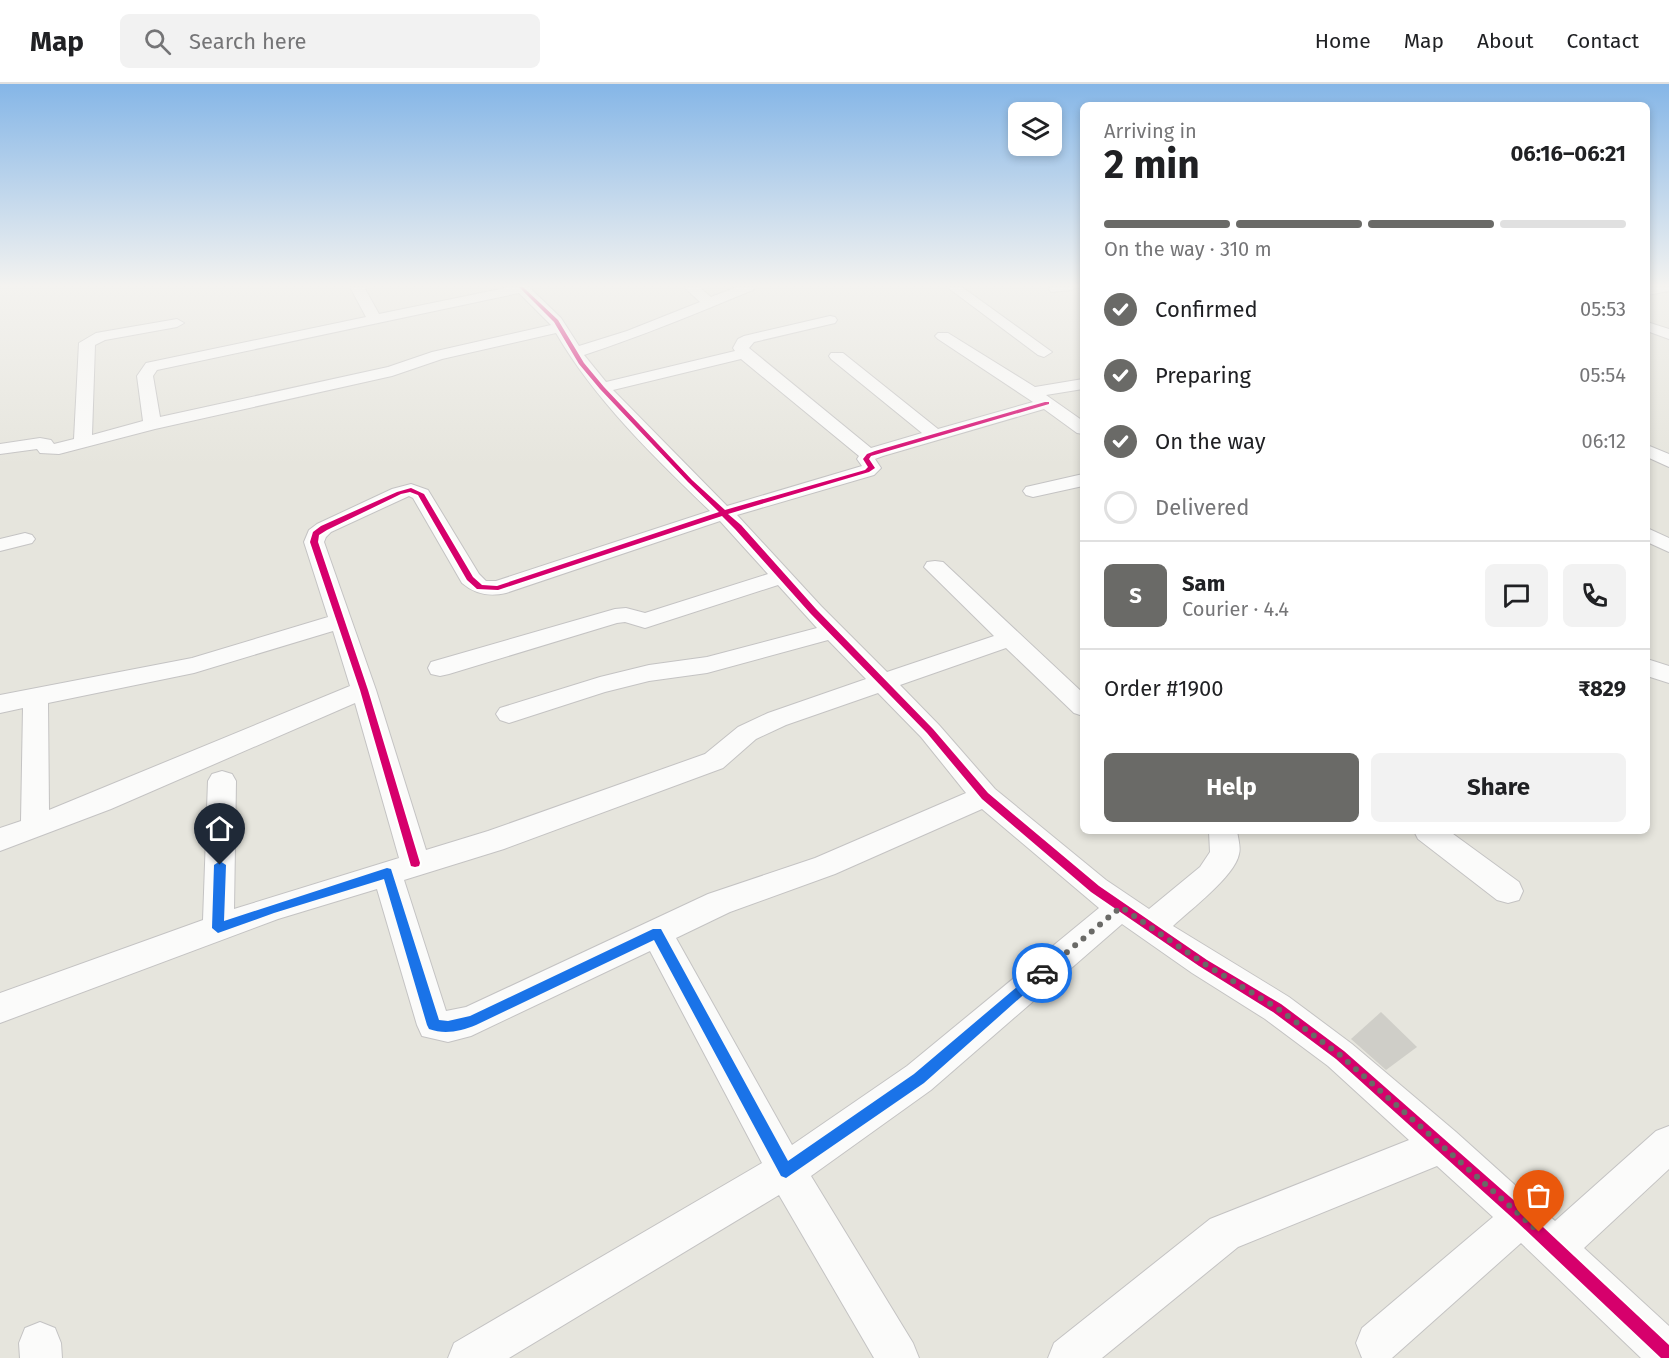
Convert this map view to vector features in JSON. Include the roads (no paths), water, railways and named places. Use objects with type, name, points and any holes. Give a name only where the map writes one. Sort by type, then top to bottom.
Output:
[{"type":"street","points":[[83,443],[87,346]]},
{"type":"street","points":[[152,424],[145,376],[152,366],[245,346]]},
{"type":"street","points":[[0,449],[40,443],[45,444],[46,449],[50,451],[152,424],[392,371],[438,355],[477,346]]},
{"type":"street","points":[[571,346],[602,388],[930,731],[985,796],[1095,889],[1203,963],[1277,1008],[1340,1055],[1522,1217],[1669,1355]]},
{"type":"street","points":[[575,353],[593,346]]},
{"type":"street","points":[[742,346],[745,353],[869,455]]},
{"type":"street","points":[[959,346],[1080,427]]},
{"type":"street","points":[[1036,346],[1044,352]]},
{"type":"street","points":[[602,388],[745,353]]},
{"type":"street","points":[[837,356],[935,435]]},
{"type":"street","points":[[985,796],[825,867],[719,903],[471,1021],[448,1027],[434,1025],[364,690],[314,542],[316,534],[335,522],[399,493],[411,490],[421,494],[470,578],[480,587],[498,588],[723,513],[867,471],[872,468],[866,459],[869,455],[935,435],[1080,385]]},
{"type":"street","points":[[1650,447],[1669,442]]},
{"type":"street","points":[[1650,450],[1669,461]]},
{"type":"street","points":[[1033,491],[1080,481]]},
{"type":"street","points":[[1650,536],[1669,546]]},
{"type":"street","points":[[0,545],[25,538]]},
{"type":"street","points":[[935,567],[1080,704]]},
{"type":"street","points":[[440,668],[615,616],[626,615],[645,621],[782,576]]},
{"type":"street","points":[[0,704],[194,665],[341,621]]},
{"type":"street","points":[[509,714],[600,685],[649,673],[707,665],[833,631]]},
{"type":"street","points":[[0,1008],[273,908],[320,896],[401,868],[494,841],[714,760],[747,733],[777,719],[1011,638]]},
{"type":"street","points":[[1650,668],[1669,675]]},
{"type":"street","points":[[0,840],[100,802],[364,690]]},
{"type":"street","points":[[35,827],[36,697]]},
{"type":"street","points":[[218,928],[222,781]]},
{"type":"street","points":[[1150,927],[1210,875],[1225,854],[1223,834]]},
{"type":"street","points":[[1432,834],[1508,891]]},
{"type":"street","points":[[469,1358],[786,1171],[919,1078],[1121,907]]},
{"type":"street","points":[[657,933],[786,1171],[898,1358]]},
{"type":"street","points":[[1555,1248],[1669,1144]]},
{"type":"street","points":[[1069,1358],[1224,1233],[1443,1145]]},
{"type":"street","points":[[1377,1342],[1522,1217]]}]
